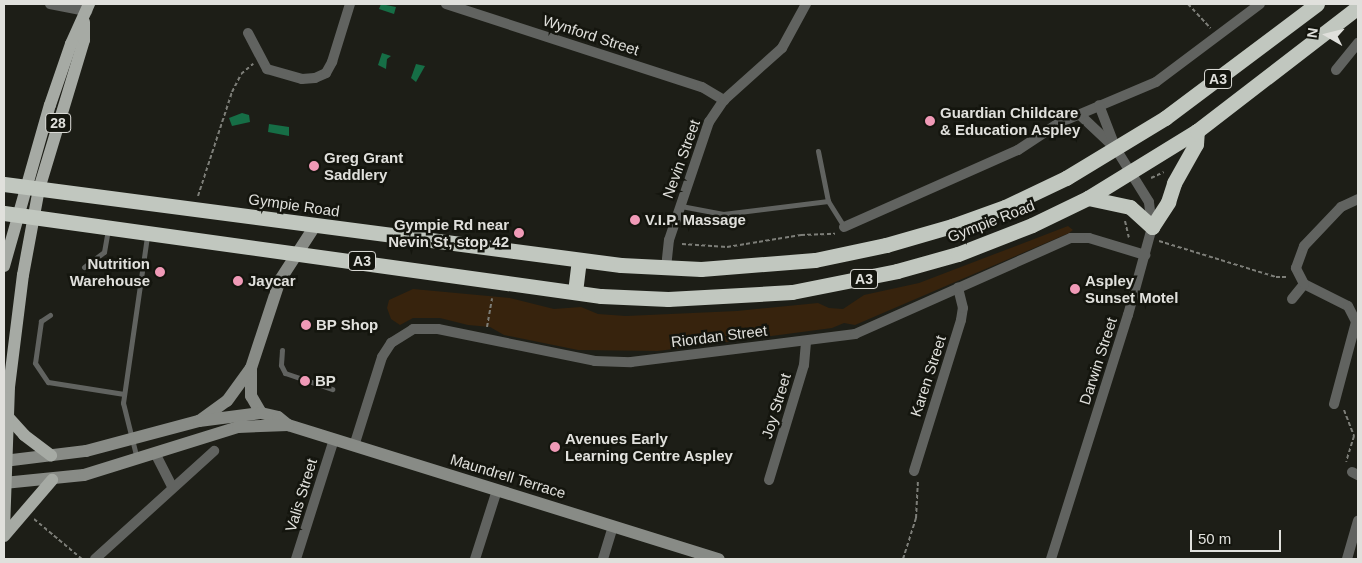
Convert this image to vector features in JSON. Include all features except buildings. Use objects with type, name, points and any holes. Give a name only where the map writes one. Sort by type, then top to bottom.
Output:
[{"type":"highway","name":"Gympie Road","points":[[4,184],[579,260],[666,268],[766,265],[815,260],[886,245],[1005,207],[1116,149],[1165,118],[1317,4]]},
{"type":"highway","name":"Gympie Road","points":[[10,214],[575,292],[668,299],[752,296],[829,286],[958,254],[1032,225],[1088,198],[1132,173],[1197,131],[1358,7]]},
{"type":"highway","points":[[1088,198],[1130,207],[1152,227],[1168,202],[1174,184],[1196,144],[1197,131]]},
{"type":"highway","points":[[575,292],[579,260]]},
{"type":"main road","name":"28","points":[[4,530],[8,417],[15,334],[32,217],[32,188],[84,40],[87,12]]},
{"type":"main road","name":"28","points":[[4,266],[10,214],[32,188]]},
{"type":"main road","points":[[261,413],[250,396],[251,368],[280,280],[315,226]]},
{"type":"main road","points":[[199,421],[227,401],[251,368]]},
{"type":"main road","name":"Maundrell Terrace","points":[[6,461],[86,451],[199,421],[261,413],[278,417],[288,425]]},
{"type":"main road","points":[[8,417],[24,435],[51,455]]},
{"type":"main road","name":"Maundrell Terrace","points":[[6,483],[52,480],[84,475],[238,427],[288,425],[719,559]]},
{"type":"main road","points":[[4,536],[52,480]]},
{"type":"street","points":[[50,4],[87,12]]},
{"type":"street","points":[[248,33],[259,60],[267,69],[294,78],[315,78],[326,73],[350,4]]},
{"type":"street","name":"Wynford Street","points":[[446,4],[702,86],[724,100]]},
{"type":"street","name":"Nevin Street","points":[[666,268],[667,251],[700,146],[724,100],[782,48],[806,4]]},
{"type":"street","points":[[844,227],[1023,148],[1079,114],[1156,82],[1218,38],[1260,4]]},
{"type":"street","points":[[1336,70],[1358,44]]},
{"type":"street","points":[[1099,105],[1116,149]]},
{"type":"street","points":[[1079,114],[1116,149]]},
{"type":"street","name":"Darwin Street","points":[[1051,559],[1152,227],[1148,202],[1116,149]]},
{"type":"street","points":[[1292,299],[1301,281],[1296,263],[1304,246],[1342,207],[1358,199]]},
{"type":"street","name":"Riordan Street","points":[[354,446],[382,357],[397,338],[421,327],[611,363],[806,340],[871,328],[1071,238],[1089,238],[1145,255]]},
{"type":"street","points":[[1301,281],[1348,306],[1356,322],[1334,404]]},
{"type":"street","name":"Karen Street","points":[[914,471],[961,320],[963,308],[958,288]]},
{"type":"street","name":"Joy Street","points":[[769,480],[804,365],[806,340]]},
{"type":"street","name":"Valis Street","points":[[296,559],[334,439]]},
{"type":"street","points":[[99,558],[172,487],[214,451]]},
{"type":"street","points":[[155,453],[172,487]]},
{"type":"street","points":[[475,559],[497,490]]},
{"type":"street","points":[[1347,559],[1358,521]]},
{"type":"street","points":[[603,559],[614,526]]},
{"type":"lane","points":[[818,151],[828,201],[844,227]]},
{"type":"lane","points":[[680,206],[723,214],[828,201]]},
{"type":"lane","points":[[84,267],[104,252],[109,227]]},
{"type":"lane","points":[[138,459],[123,403],[147,232]]},
{"type":"lane","points":[[50,315],[41,321],[35,363],[48,382],[124,394]]},
{"type":"lane","points":[[282,350],[281,365],[285,373],[332,389]]},
{"type":"path","points":[[1188,4],[1218,38]]},
{"type":"path","points":[[194,209],[232,92],[241,74],[259,60]]},
{"type":"path","points":[[1151,178],[1160,172],[1172,173]]},
{"type":"path","points":[[1124,220],[1129,238]]},
{"type":"path","points":[[682,244],[726,247],[801,235],[831,236],[844,227]]},
{"type":"path","points":[[1166,243],[1276,277],[1301,281]]},
{"type":"path","points":[[485,339],[492,298]]},
{"type":"path","points":[[1334,404],[1343,407],[1354,436],[1346,464],[1355,474]]},
{"type":"path","points":[[903,559],[917,511],[919,485],[914,471]]},
{"type":"path","points":[[29,515],[82,559]]},
{"type":"shaded area","points":[[381,4],[396,7],[394,14],[379,9]]},
{"type":"shaded area","points":[[382,53],[391,56],[387,59],[386,69],[378,65]]},
{"type":"shaded area","points":[[416,64],[425,66],[416,82],[411,78]]},
{"type":"shaded area","points":[[242,113],[249,115],[250,122],[232,126],[229,118]]},
{"type":"shaded area","points":[[269,124],[289,127],[289,136],[268,132]]},
{"type":"shaded area","points":[[1068,226],[1073,230],[1069,233],[855,325],[844,323],[832,328],[658,351],[578,350],[504,335],[490,327],[468,325],[440,318],[413,318],[400,325],[391,319],[387,308],[389,300],[413,289],[510,298],[554,309],[581,307],[598,314],[626,316],[737,311],[818,303],[829,308],[843,309],[864,295],[919,283]]},
{"type":"place","name":"Guardian Childcare & Education Aspley","points":[[930,121]]},
{"type":"place","name":"Greg Grant Saddlery","points":[[314,166]]},
{"type":"place","name":"V.I.P. Massage","points":[[635,220]]},
{"type":"place","name":"Gympie Rd near Nevin St, stop 42","points":[[519,233]]},
{"type":"place","name":"Nutrition Warehouse","points":[[160,272]]},
{"type":"place","name":"Jaycar","points":[[238,281]]},
{"type":"place","name":"Aspley Sunset Motel","points":[[1075,289]]},
{"type":"place","name":"BP Shop","points":[[306,325]]},
{"type":"place","name":"BP","points":[[305,381]]},
{"type":"place","name":"Avenues Early Learning Centre Aspley","points":[[555,447]]}]
